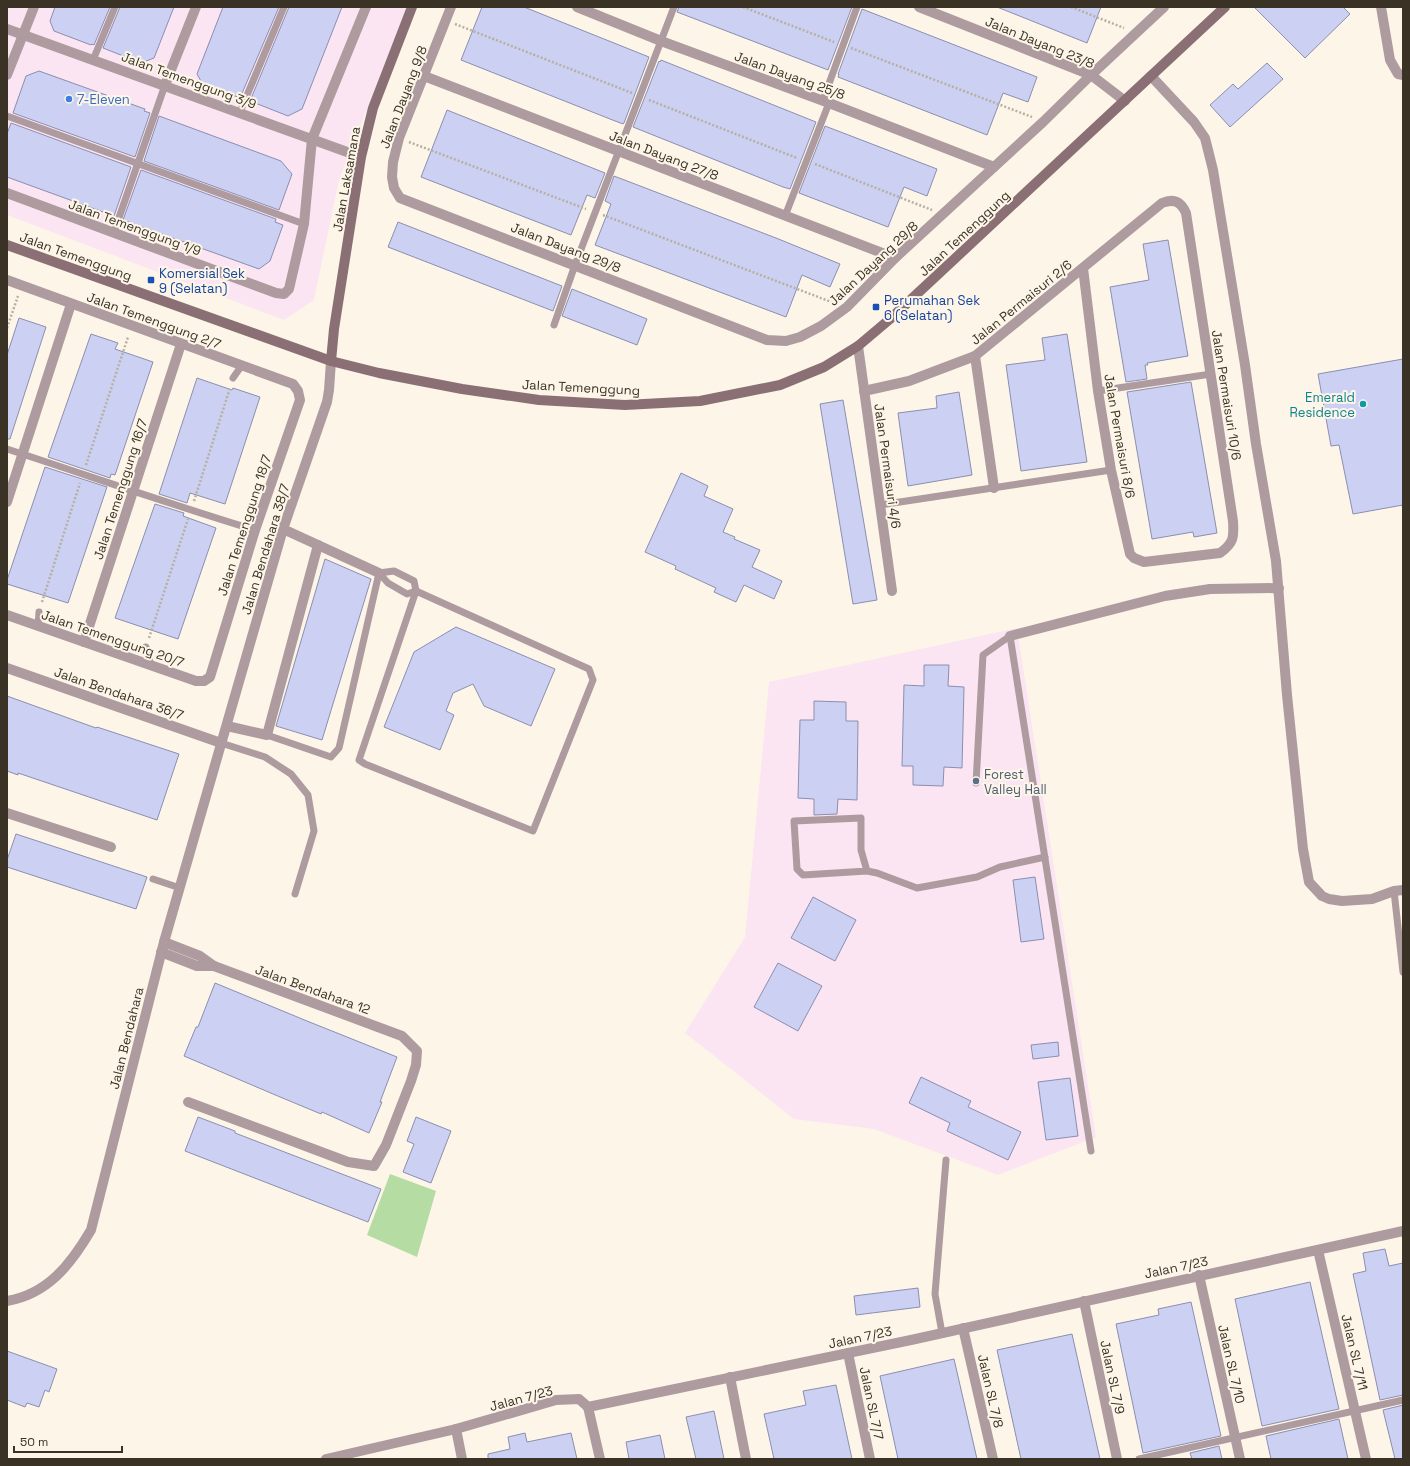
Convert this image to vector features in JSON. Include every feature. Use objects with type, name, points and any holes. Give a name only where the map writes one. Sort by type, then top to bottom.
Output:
[{"type":"street","points":[[7,75],[34,7]]},
{"type":"street","points":[[165,86],[196,7]]},
{"type":"street","points":[[304,224],[312,139],[366,7]]},
{"type":"street","name":"Jalan Laksamana","points":[[331,362],[334,329],[361,157],[373,108],[412,7]]},
{"type":"street","name":"Jalan Dayang 9/8","points":[[400,198],[394,188],[392,177],[393,162],[399,138],[451,7]]},
{"type":"street","name":"Jalan Dayang 25/8","points":[[577,7],[661,41],[826,102],[994,167]]},
{"type":"street","name":"Jalan Dayang 23/8","points":[[919,7],[1091,75],[1125,101]]},
{"type":"street","name":"Jalan Dayang 29/8","points":[[400,198],[767,340],[786,341],[800,337],[821,326],[847,307],[895,258],[1044,122],[1091,75],[1164,7]]},
{"type":"street","name":"Jalan Temenggung","points":[[7,245],[331,362],[462,389],[539,400],[625,405],[700,401],[780,386],[824,367],[858,346],[890,319],[1225,7]]},
{"type":"street","points":[[1381,7],[1390,60],[1398,74],[1403,75]]},
{"type":"street","name":"Jalan Temenggung 3/9","points":[[7,29],[361,157]]},
{"type":"street","name":"Jalan Dayang 27/8","points":[[424,76],[895,258]]},
{"type":"street","points":[[1151,76],[1194,122],[1205,138],[1214,170],[1244,357],[1256,444],[1276,561],[1287,695],[1305,861],[1309,882],[1322,896],[1329,899],[1342,901],[1372,899],[1399,891]]},
{"type":"street","name":"Jalan Temenggung 1/9","points":[[7,193],[276,293],[284,294],[290,289],[304,224]]},
{"type":"street","name":"Jalan Permaisuri 2/6","points":[[864,391],[909,382],[975,356],[1162,203],[1169,200],[1176,201]]},
{"type":"street","name":"Jalan Permaisuri 10/6","points":[[1176,201],[1182,205],[1186,213],[1234,521],[1234,537],[1229,547],[1220,553],[1181,559]]},
{"type":"street","name":"Jalan Permaisuri 8/6","points":[[1082,268],[1098,391],[1111,470],[1130,554],[1134,558],[1144,562],[1181,559]]},
{"type":"street","name":"Jalan Temenggung 2/7","points":[[7,280],[293,384]]},
{"type":"street","points":[[7,502],[71,304]]},
{"type":"street","name":"Jalan Temenggung 16/7","points":[[84,642],[180,344]]},
{"type":"street","name":"Jalan Permaisuri 4/6","points":[[858,346],[892,591]]},
{"type":"street","points":[[975,356],[994,488]]},
{"type":"street","name":"Jalan Bendahara 38/7","points":[[221,743],[283,529],[327,402],[331,362]]},
{"type":"street","name":"Jalan Temenggung 18/7","points":[[210,677],[255,530],[300,400],[298,391],[293,384]]},
{"type":"street","points":[[283,529],[379,573]]},
{"type":"street","points":[[227,726],[267,736],[318,545]]},
{"type":"street","points":[[1010,636],[1165,596],[1210,589],[1279,588]]},
{"type":"street","name":"Jalan Temenggung 20/7","points":[[7,615],[196,681],[204,681],[210,677]]},
{"type":"street","name":"Jalan Bendahara 36/7","points":[[7,668],[221,743]]},
{"type":"street","name":"Jalan Bendahara","points":[[7,1301],[30,1295],[48,1283],[64,1269],[79,1250],[90,1230],[162,947],[221,743]]},
{"type":"street","points":[[7,813],[111,847]]},
{"type":"street","name":"Jalan Bendahara 12","points":[[162,947],[197,966],[214,966],[402,1036],[417,1051],[416,1065],[386,1145],[374,1166],[348,1162],[188,1102]]},
{"type":"street","name":"Jalan 7/23","points":[[328,1459],[456,1429],[556,1400],[579,1399],[588,1407],[942,1333],[1403,1230]]},
{"type":"street","name":"Jalan SL 7/11","points":[[1318,1250],[1366,1459]]},
{"type":"street","name":"Jalan SL 7/10","points":[[1199,1275],[1240,1459]]},
{"type":"street","name":"Jalan SL 7/9","points":[[1084,1301],[1117,1459]]},
{"type":"street","name":"Jalan SL 7/8","points":[[963,1328],[993,1459]]},
{"type":"street","name":"Jalan SL 7/7","points":[[848,1353],[870,1459]]},
{"type":"street","points":[[730,1377],[746,1459]]},
{"type":"street","points":[[588,1407],[600,1459]]},
{"type":"street","points":[[456,1429],[462,1459]]},
{"type":"lane","points":[[93,60],[115,7]]},
{"type":"lane","points":[[240,112],[284,7]]},
{"type":"lane","points":[[554,325],[595,212],[674,7]]},
{"type":"lane","points":[[785,216],[806,161],[843,45],[857,7]]},
{"type":"lane","points":[[114,232],[165,86]]},
{"type":"lane","points":[[7,116],[304,224]]},
{"type":"lane","points":[[233,378],[242,365]]},
{"type":"lane","points":[[1098,391],[1211,374]]},
{"type":"lane","points":[[7,449],[133,490],[191,511],[255,530]]},
{"type":"lane","points":[[880,505],[1111,470]]},
{"type":"lane","points":[[379,573],[388,583],[407,594],[416,591],[589,668],[594,680],[533,831],[365,764],[359,760],[416,591],[414,581],[405,576],[394,572],[379,573]]},
{"type":"lane","points":[[267,736],[331,757],[339,748],[379,573]]},
{"type":"lane","points":[[38,626],[39,612]]},
{"type":"lane","points":[[976,783],[983,655],[1010,636],[1092,1151]]},
{"type":"lane","points":[[146,647],[151,666]]},
{"type":"lane","points":[[221,743],[265,757],[291,774],[308,795],[314,831],[295,894]]},
{"type":"lane","points":[[867,870],[861,850],[861,818],[794,822],[797,869],[803,875],[867,870],[918,888],[977,877],[1000,867],[1045,857]]},
{"type":"lane","points":[[153,879],[180,888]]},
{"type":"lane","points":[[1399,891],[1403,972]]},
{"type":"lane","points":[[942,1333],[935,1294],[946,1160]]},
{"type":"lane","points":[[1138,1459],[1403,1400]]},
{"type":"path","points":[[742,7],[1044,122]]},
{"type":"path","points":[[1071,7],[1136,33]]},
{"type":"path","points":[[446,21],[943,214]]},
{"type":"path","points":[[399,138],[847,307]]},
{"type":"path","points":[[7,328],[21,286]]},
{"type":"shaded area","points":[[7,7],[408,7],[339,180],[314,300],[284,320],[7,215]]},
{"type":"shaded area","name":"Forest Valley Hall","points":[[1017,628],[1096,1137],[998,1175],[874,1129],[794,1119],[685,1033],[745,937],[769,682]]},
{"type":"green space","points":[[390,1174],[436,1191],[417,1257],[367,1235]]},
{"type":"building","points":[[55,7],[110,7],[94,45],[91,45],[54,31],[50,21]]},
{"type":"building","points":[[120,7],[174,7],[154,58],[141,63],[103,48]]},
{"type":"building","points":[[223,7],[279,7],[240,98],[202,83],[197,74]]},
{"type":"building","points":[[289,7],[342,7],[302,109],[288,116],[250,101]]},
{"type":"building","points":[[482,7],[524,7],[649,57],[624,123],[623,124],[610,119],[461,60]]},
{"type":"building","points":[[679,7],[852,7],[828,70],[677,12]]},
{"type":"building","points":[[997,7],[1101,7],[1087,43]]},
{"type":"building","points":[[1254,7],[1343,7],[1350,14],[1305,58]]},
{"type":"building","points":[[862,9],[1037,77],[1028,102],[1003,93],[987,135],[838,77]]},
{"type":"building","points":[[661,60],[816,122],[790,189],[633,127],[659,61],[660,62]]},
{"type":"building","points":[[1267,63],[1283,79],[1230,127],[1210,105],[1233,84],[1238,89]]},
{"type":"building","points":[[39,71],[145,109],[144,111],[150,113],[135,157],[13,113],[26,76]]},
{"type":"building","points":[[447,110],[605,173],[595,198],[587,195],[571,235],[421,177]]},
{"type":"building","points":[[159,116],[281,161],[292,174],[279,210],[144,161]]},
{"type":"building","points":[[11,123],[131,167],[114,216],[7,177],[7,134]]},
{"type":"building","points":[[825,126],[937,169],[927,196],[904,187],[888,227],[799,193]]},
{"type":"building","points":[[141,170],[276,219],[275,222],[283,225],[270,261],[259,269],[123,220]]},
{"type":"building","points":[[614,176],[840,264],[830,287],[802,275],[786,317],[595,245],[611,204],[605,201]]},
{"type":"building","points":[[398,222],[562,286],[553,311],[388,247]]},
{"type":"building","points":[[1168,240],[1188,356],[1147,363],[1148,365],[1145,365],[1147,379],[1126,382],[1110,287],[1149,280],[1143,244]]},
{"type":"building","points":[[572,289],[647,319],[637,345],[562,316]]},
{"type":"building","points":[[19,318],[46,327],[10,439],[7,439],[7,355]]},
{"type":"building","points":[[91,334],[118,343],[115,349],[153,362],[115,475],[111,474],[110,478],[48,457]]},
{"type":"building","points":[[1067,334],[1087,462],[1021,471],[1006,365],[1045,360],[1042,338]]},
{"type":"building","points":[[1403,359],[1403,505],[1353,514],[1339,445],[1331,446],[1318,374]]},
{"type":"building","points":[[197,378],[232,390],[233,388],[260,397],[225,504],[190,493],[187,503],[159,494]]},
{"type":"building","points":[[1191,382],[1217,533],[1194,537],[1193,532],[1152,539],[1127,392]]},
{"type":"building","points":[[959,392],[972,475],[908,486],[898,413],[937,408],[936,396]]},
{"type":"building","points":[[843,400],[877,600],[853,604],[820,404]]},
{"type":"building","points":[[45,467],[107,487],[68,603],[7,584],[7,580]]},
{"type":"building","points":[[681,473],[708,486],[704,496],[733,509],[723,532],[735,537],[734,539],[760,550],[752,567],[782,581],[774,599],[744,585],[736,602],[714,592],[716,588],[675,569],[676,566],[645,552]]},
{"type":"building","points":[[155,504],[184,513],[183,516],[216,528],[178,639],[115,618]]},
{"type":"building","points":[[325,559],[371,579],[322,740],[276,726]]},
{"type":"building","points":[[456,627],[555,669],[531,726],[484,706],[473,684],[453,693],[446,711],[454,715],[440,750],[384,727],[414,652]]},
{"type":"building","points":[[924,665],[949,665],[948,686],[964,687],[962,768],[944,767],[943,786],[913,785],[913,766],[902,766],[904,685],[924,686]]},
{"type":"building","points":[[7,696],[96,728],[97,727],[179,754],[157,820],[18,773],[18,775],[7,771]]},
{"type":"building","points":[[814,701],[846,702],[846,721],[858,721],[857,800],[838,799],[837,814],[814,815],[814,799],[798,798],[800,720],[814,720]]},
{"type":"building","points":[[16,834],[147,877],[136,909],[7,867],[7,860]]},
{"type":"building","points":[[1035,877],[1044,939],[1021,942],[1013,880]]},
{"type":"building","points":[[813,897],[856,920],[835,961],[791,938]]},
{"type":"building","points":[[778,963],[822,986],[798,1031],[754,1007]]},
{"type":"building","points":[[215,983],[397,1057],[380,1102],[382,1102],[369,1133],[322,1112],[321,1114],[184,1056],[196,1027],[198,1027]]},
{"type":"building","points":[[1058,1042],[1059,1056],[1033,1059],[1031,1045]]},
{"type":"building","points":[[921,1077],[971,1101],[968,1107],[1021,1132],[1008,1160],[947,1131],[950,1123],[909,1103]]},
{"type":"building","points":[[1070,1078],[1078,1136],[1046,1140],[1038,1082]]},
{"type":"building","points":[[198,1117],[235,1131],[235,1133],[381,1189],[368,1222],[185,1151]]},
{"type":"building","points":[[416,1117],[451,1131],[431,1183],[403,1172],[414,1144],[407,1141]]},
{"type":"building","points":[[1385,1249],[1389,1266],[1403,1263],[1403,1395],[1380,1400],[1353,1274],[1366,1271],[1363,1253]]},
{"type":"building","points":[[1310,1282],[1339,1409],[1262,1426],[1235,1299]]},
{"type":"building","points":[[918,1288],[920,1307],[856,1315],[854,1296]]},
{"type":"building","points":[[1191,1302],[1221,1436],[1143,1453],[1116,1324],[1159,1315],[1158,1309]]},
{"type":"building","points":[[1072,1334],[1100,1459],[1021,1459],[997,1350]]},
{"type":"building","points":[[7,1351],[57,1369],[49,1392],[45,1390],[39,1407],[27,1403],[25,1407],[7,1400]]},
{"type":"building","points":[[954,1359],[977,1459],[898,1459],[880,1376]]},
{"type":"building","points":[[836,1385],[852,1459],[774,1459],[764,1414],[806,1405],[803,1391]]},
{"type":"building","points":[[1403,1405],[1403,1459],[1395,1459],[1383,1410]]},
{"type":"building","points":[[714,1411],[724,1459],[696,1459],[686,1417]]},
{"type":"building","points":[[1339,1419],[1348,1459],[1271,1459],[1266,1436]]},
{"type":"building","points":[[525,1433],[527,1442],[571,1433],[577,1459],[488,1459],[488,1454],[510,1449],[508,1437]]},
{"type":"building","points":[[660,1435],[665,1459],[629,1459],[626,1442]]},
{"type":"building","points":[[1219,1446],[1222,1459],[1192,1459],[1190,1453]]},
{"type":"place","name":"7-Eleven","points":[[69,99]]},
{"type":"place","name":"Komersial Sek 9 (Selatan)","points":[[151,280]]},
{"type":"place","name":"Perumahan Sek 6 (Selatan)","points":[[876,307]]},
{"type":"place","name":"Emerald Residence","points":[[1363,404]]},
{"type":"place","name":"Forest Valley Hall","points":[[976,781]]}]
